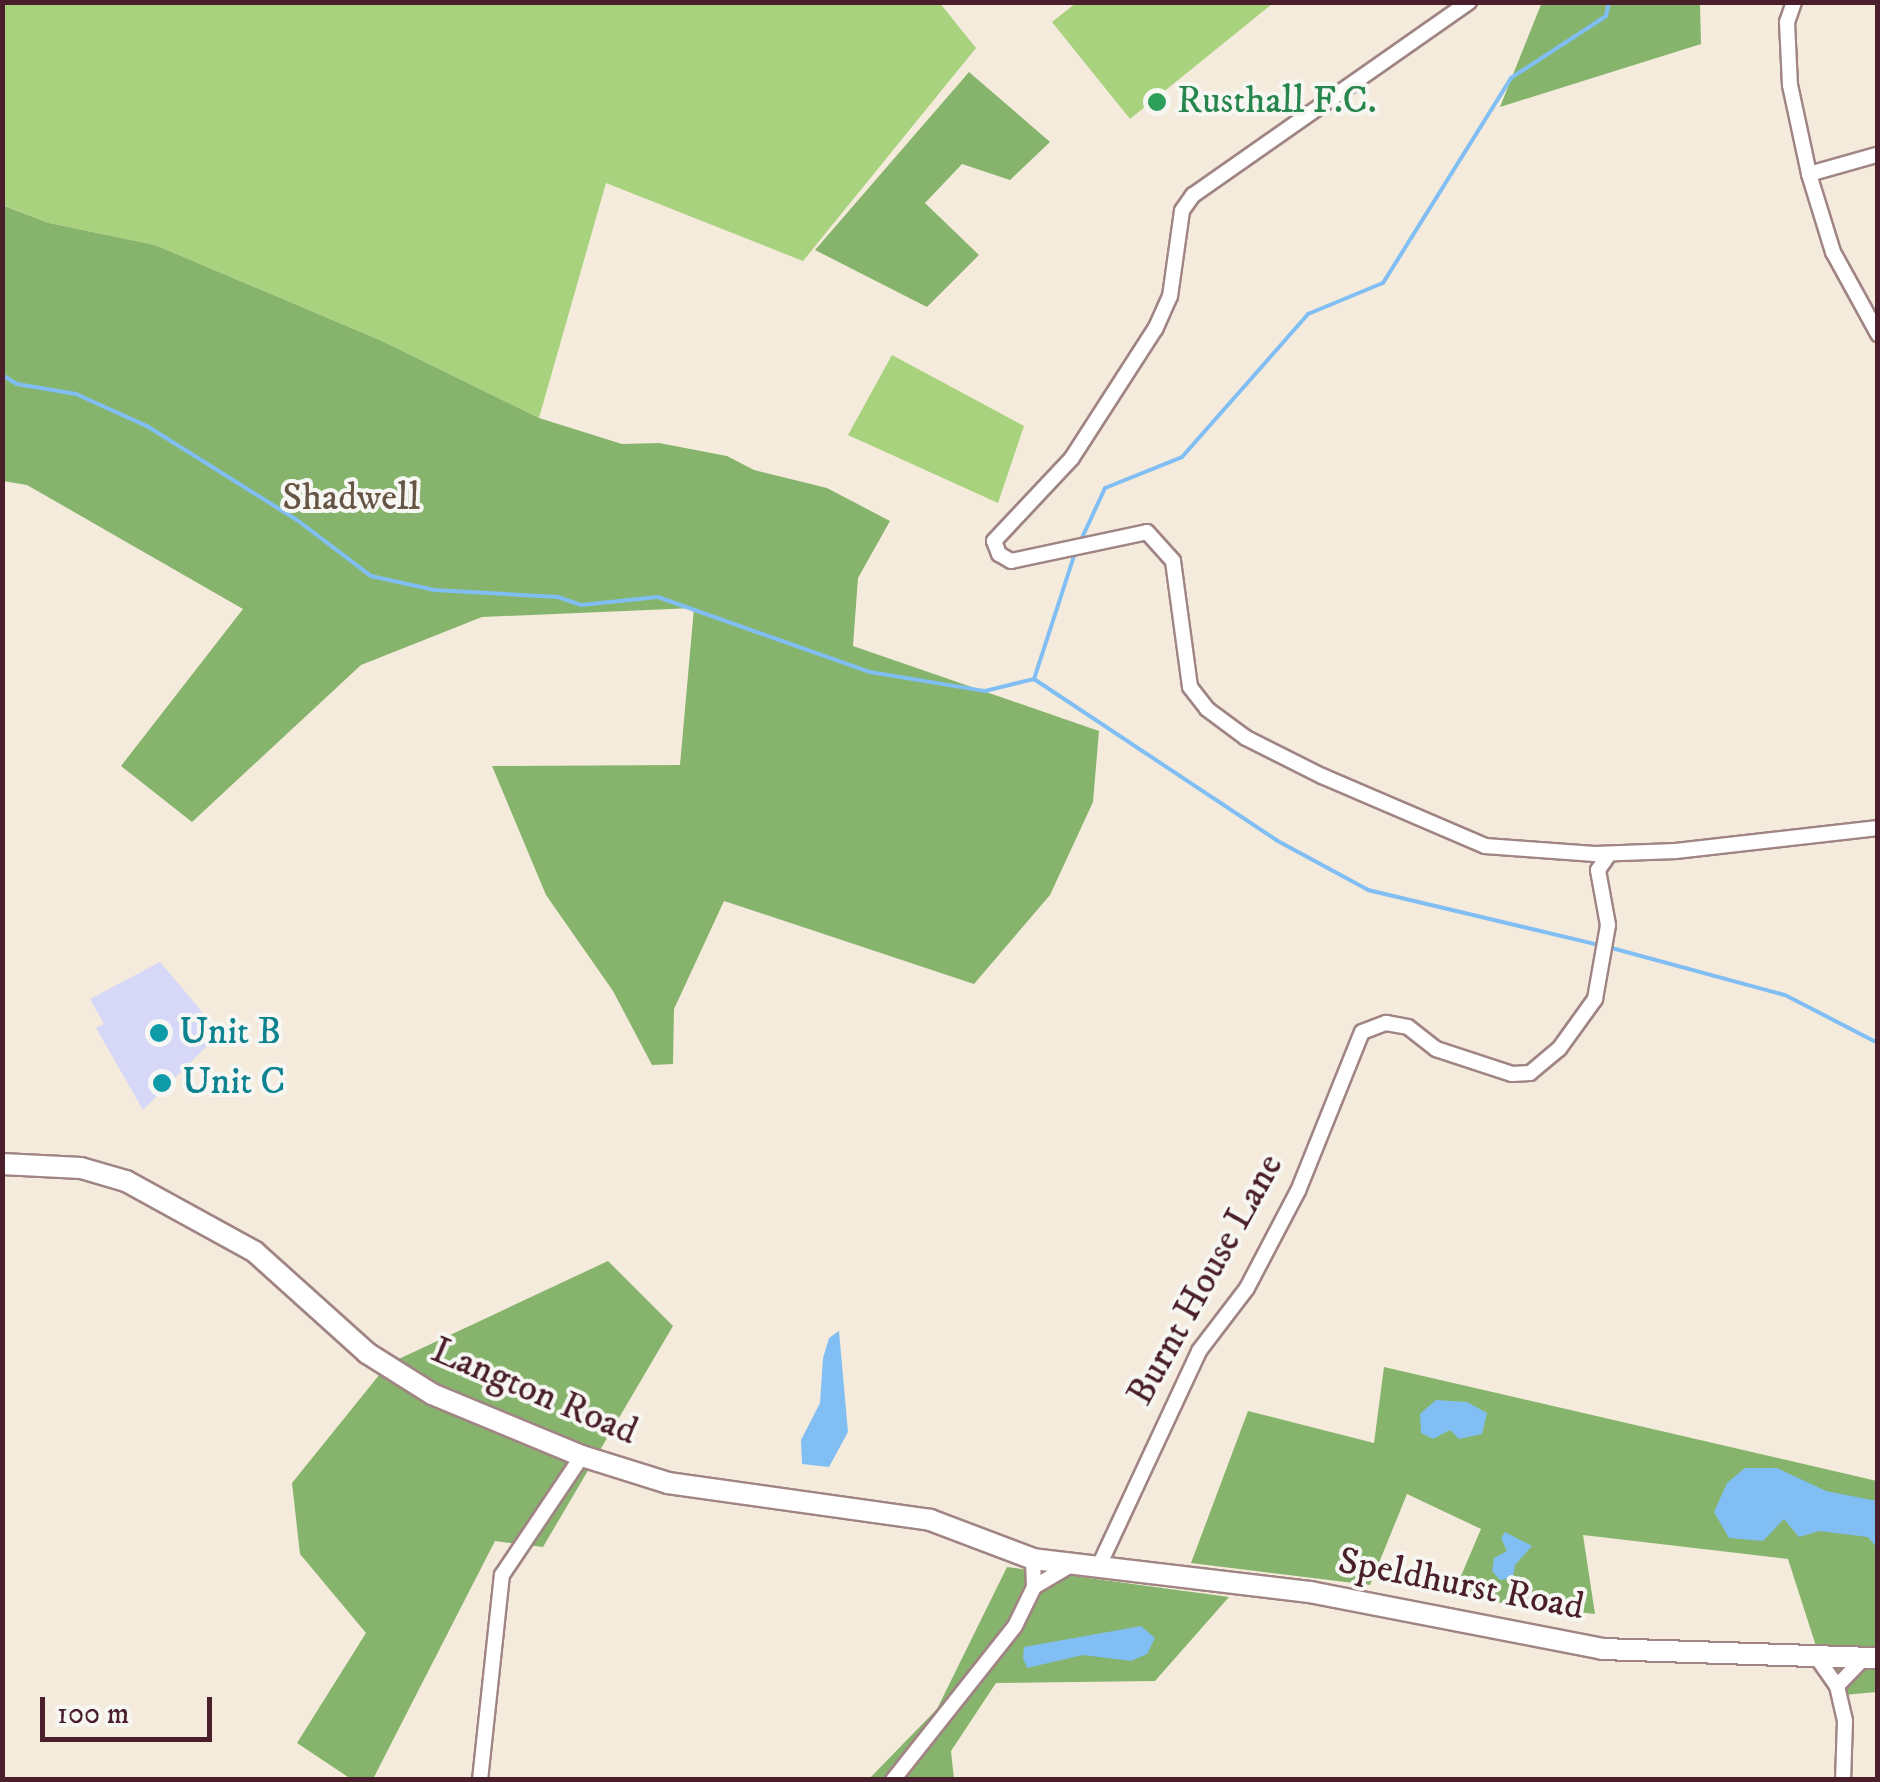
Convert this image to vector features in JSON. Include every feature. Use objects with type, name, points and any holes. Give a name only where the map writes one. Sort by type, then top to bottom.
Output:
[{"type":"street","points":[[1469,2],[1193,195],[1182,211],[1170,296],[1155,329],[1072,458],[994,541],[999,554],[1012,561],[1147,532],[1173,561],[1190,688],[1246,738],[1485,846],[1609,854],[1750,847],[1878,828]]},
{"type":"street","points":[[1794,2],[1788,22],[1790,86],[1809,174],[1833,252],[1878,334]]},
{"type":"street","points":[[1809,174],[1876,155]]},
{"type":"street","name":"Burnt House Lane","points":[[1098,1568],[1199,1351],[1247,1288],[1298,1191],[1362,1032],[1386,1023],[1408,1028],[1436,1049],[1512,1074],[1530,1073],[1559,1049],[1595,999],[1608,925],[1598,870],[1609,854]]},
{"type":"street","name":"Langton Road","points":[[2,1164],[81,1168],[126,1180],[256,1252],[368,1353],[432,1394],[582,1456],[714,1492],[930,1520],[1033,1559]]},
{"type":"street","points":[[480,1780],[502,1575],[582,1456]]},
{"type":"street","points":[[1033,1559],[1034,1587]]},
{"type":"street","name":"Speldhurst Road","points":[[1033,1559],[1310,1592],[1602,1649],[1871,1657]]},
{"type":"street","points":[[894,1780],[987,1664],[1034,1587],[1071,1565]]},
{"type":"street","points":[[1836,1686],[1871,1657]]},
{"type":"street","points":[[1818,1658],[1836,1686],[1847,1745],[1843,1780]]},
{"type":"shaded area","points":[[160,962],[220,1033],[143,1110],[96,1028],[104,1024],[90,999]]},
{"type":"green space","points":[[939,2],[976,48],[803,261],[606,183],[539,418],[382,341],[155,245],[49,223],[3,205],[2,3]]},
{"type":"green space","points":[[1542,2],[1700,3],[1701,44],[1500,107]]},
{"type":"green space","points":[[1076,3],[1272,4],[1130,119],[1052,22]]},
{"type":"green space","points":[[969,72],[1050,142],[1010,180],[962,164],[925,203],[979,255],[927,307],[815,250]]},
{"type":"green space","name":"Shadwell","points":[[2,205],[49,223],[155,245],[382,341],[539,418],[622,444],[659,443],[727,456],[754,470],[827,488],[890,521],[858,578],[853,646],[1099,731],[1093,802],[1050,895],[974,984],[724,901],[674,1009],[673,1064],[652,1065],[613,991],[546,895],[492,766],[680,765],[694,608],[482,617],[361,665],[192,822],[121,766],[243,609],[27,485],[3,481]]},
{"type":"green space","points":[[892,355],[1024,426],[998,503],[848,435]]},
{"type":"green space","points":[[608,1261],[673,1326],[543,1547],[495,1541],[373,1779],[351,1779],[297,1743],[366,1633],[300,1554],[292,1483],[388,1364]]},
{"type":"green space","points":[[1384,1367],[1877,1481],[1877,1692],[1832,1696],[1788,1559],[1583,1535],[1595,1614],[1452,1597],[1481,1529],[1407,1494],[1370,1585],[1191,1563],[1248,1411],[1374,1443]]},
{"type":"green space","points":[[1007,1567],[1229,1597],[1155,1681],[996,1683],[951,1751],[954,1779],[868,1780],[937,1709]]},
{"type":"water","points":[[839,1331],[848,1432],[829,1467],[802,1464],[801,1440],[820,1403],[823,1358],[829,1338]]},
{"type":"water","points":[[1436,1400],[1467,1402],[1487,1413],[1482,1434],[1459,1439],[1450,1430],[1433,1439],[1421,1433],[1420,1414]]},
{"type":"water","points":[[1745,1468],[1777,1468],[1826,1491],[1877,1501],[1877,1548],[1868,1537],[1819,1531],[1799,1537],[1784,1519],[1763,1541],[1729,1538],[1714,1512],[1727,1483]]},
{"type":"water","points":[[1505,1532],[1532,1546],[1515,1565],[1513,1578],[1500,1580],[1492,1571],[1494,1558],[1507,1551],[1501,1538]]},
{"type":"water","points":[[1141,1626],[1155,1638],[1147,1654],[1131,1661],[1083,1655],[1027,1668],[1023,1658],[1024,1647]]},
{"type":"waterway","points":[[1081,540],[1105,488],[1182,457],[1308,314],[1383,283],[1511,78],[1606,16],[1609,2]]},
{"type":"waterway","points":[[2,375],[17,384],[76,394],[147,426],[297,520],[371,576],[434,590],[558,597],[581,605],[658,597],[870,672],[985,691],[1034,679]]},
{"type":"waterway","points":[[1075,553],[1034,679],[1276,840],[1368,890],[1599,945]]},
{"type":"waterway","points":[[1608,947],[1785,995],[1878,1043]]},
{"type":"place","name":"Rusthall F.C.","points":[[1157,102]]},
{"type":"place","name":"Unit B","points":[[159,1033]]},
{"type":"place","name":"Unit C","points":[[162,1083]]}]
